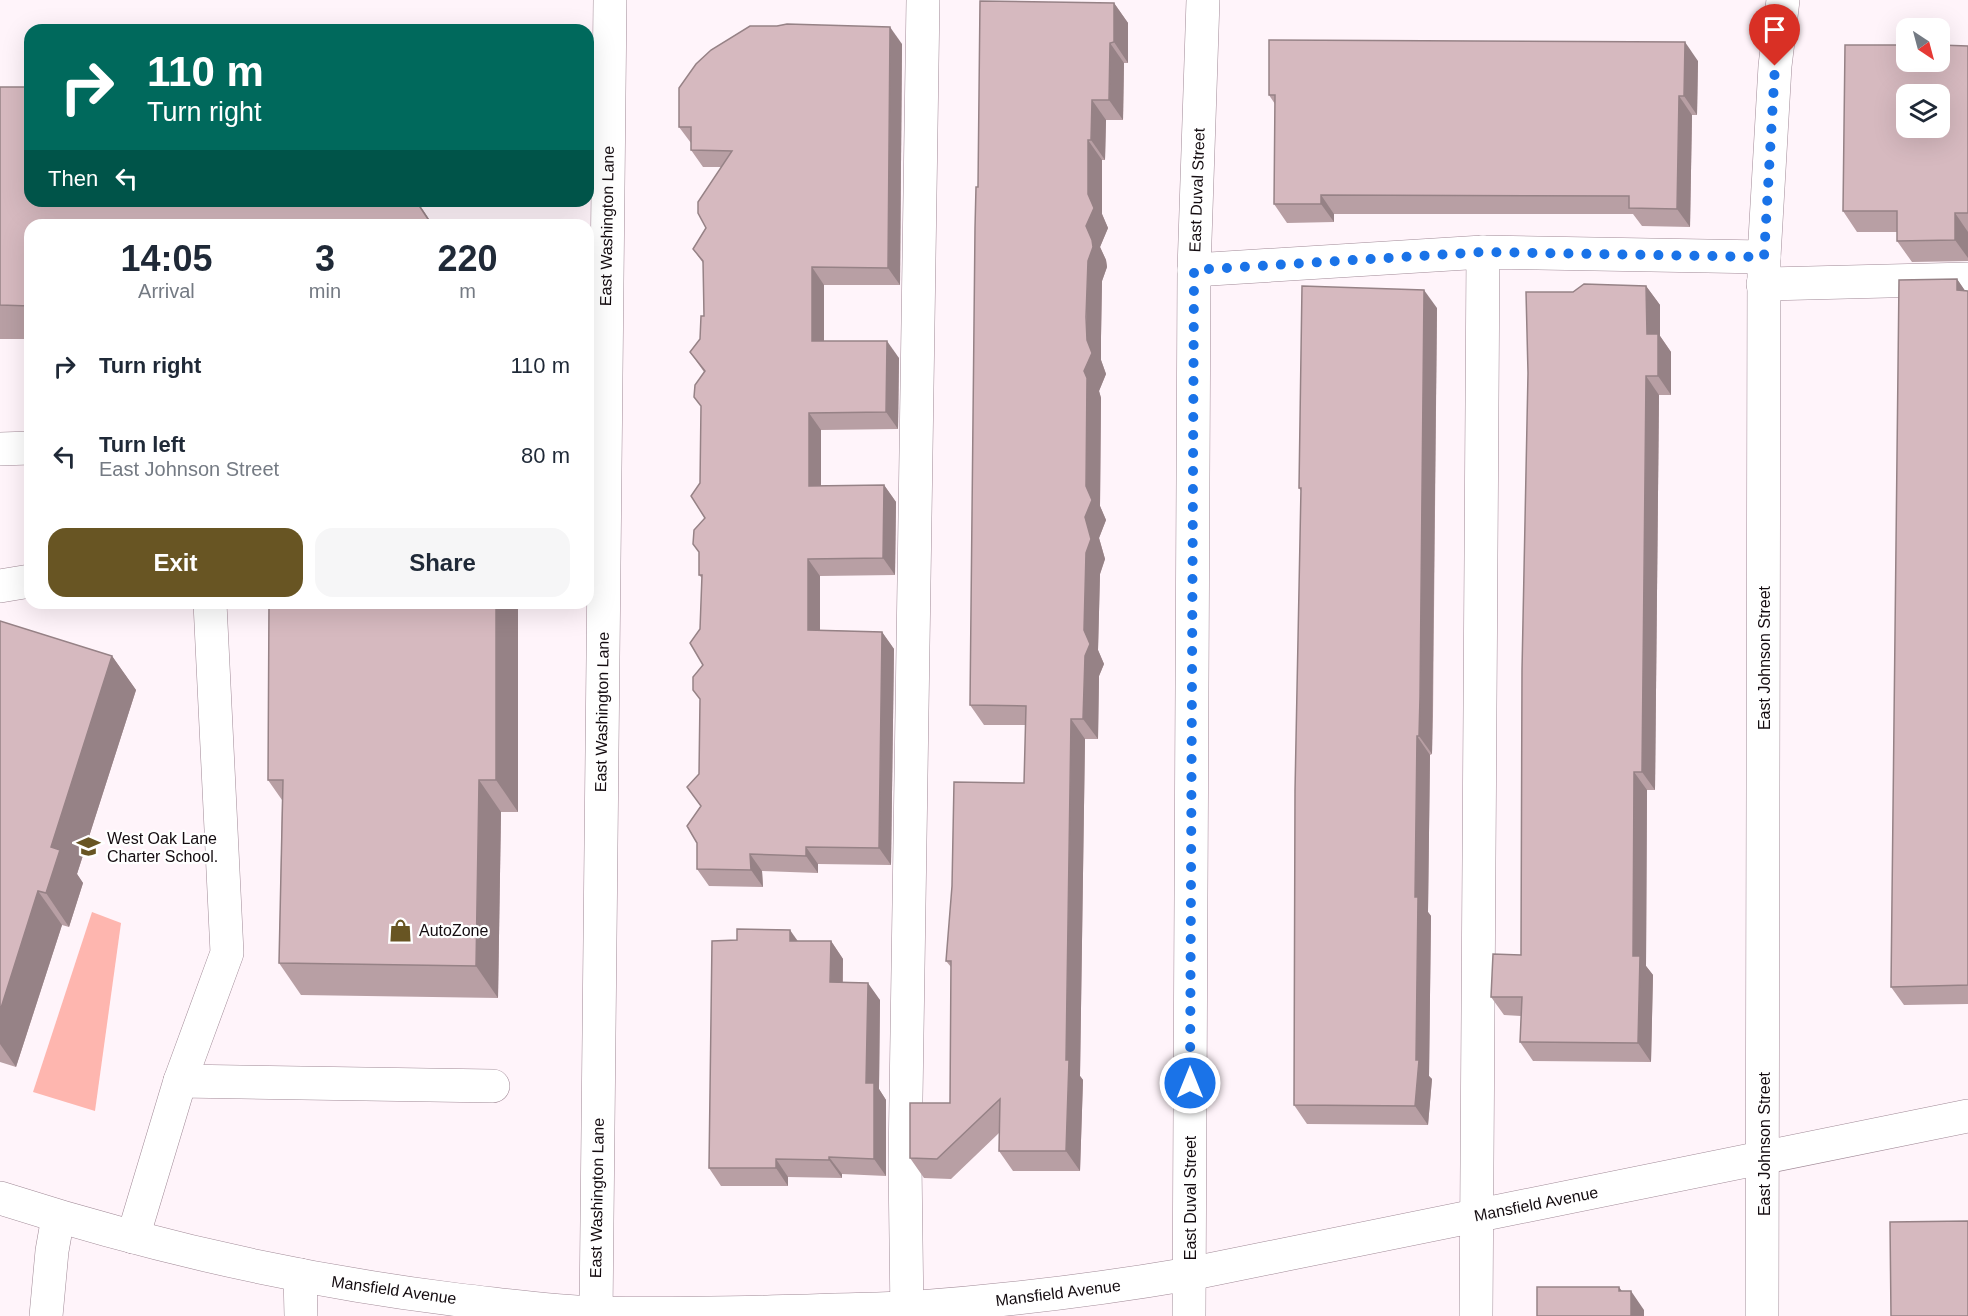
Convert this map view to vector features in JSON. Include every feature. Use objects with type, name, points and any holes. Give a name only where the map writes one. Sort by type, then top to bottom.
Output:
[{"type":"street","name":"East Washington Lane","points":[[596,1314],[596,437],[610,0]]},
{"type":"street","points":[[907,1312],[905,1151],[923,0]]},
{"type":"street","name":"East Duval Street","points":[[1189,1316],[1194,270],[1203,0]]},
{"type":"street","name":"East Johnson Street","points":[[1762,1316],[1764,271],[1775,66],[1782,0]]},
{"type":"street","points":[[1476,1316],[1483,252]]},
{"type":"street","points":[[1194,270],[1483,252],[1764,271],[1968,279]]},
{"type":"street","points":[[0,449],[24,448]]},
{"type":"street","points":[[0,586],[24,582]]},
{"type":"street","points":[[133,1237],[180,1081],[227,953],[210,609]]},
{"type":"street","points":[[180,1081],[494,1086]]},
{"type":"street","name":"Mansfield Avenue","points":[[0,1198],[58,1217],[133,1237],[300,1275],[422,1296],[596,1314],[907,1312],[1102,1288],[1190,1274],[1968,1116]]},
{"type":"street","points":[[46,1316],[52,1251],[58,1217]]},
{"type":"street","points":[[300,1275],[301,1316]]},
{"type":"shaded area","points":[[92,912],[121,923],[95,1111],[33,1092]]},
{"type":"building","points":[[980,1],[1114,3],[1114,42],[1110,43],[1109,100],[1092,100],[1091,140],[1088,140],[1088,194],[1094,208],[1086,226],[1093,247],[1088,261],[1086,317],[1087,340],[1092,353],[1084,371],[1087,378],[1086,486],[1092,500],[1085,517],[1091,539],[1086,553],[1084,630],[1090,644],[1085,656],[1083,719],[1071,719],[1066,1060],[1069,1060],[1066,1151],[999,1151],[1000,1099],[937,1159],[910,1158],[910,1103],[950,1103],[951,961],[946,961],[952,886],[954,782],[1024,783],[1026,706],[970,705]]},
{"type":"building","points":[[787,24],[890,27],[888,268],[812,267],[812,341],[887,341],[886,412],[809,413],[809,486],[884,485],[883,558],[808,559],[808,630],[882,632],[879,848],[806,847],[806,856],[750,854],[751,870],[697,869],[697,843],[687,826],[701,806],[687,787],[699,774],[700,699],[693,690],[693,677],[703,665],[690,643],[700,629],[702,575],[699,575],[699,552],[693,544],[694,530],[705,518],[691,496],[700,483],[701,406],[694,397],[695,385],[705,371],[690,352],[700,339],[701,316],[704,316],[703,261],[693,249],[706,228],[698,213],[698,202],[732,151],[691,150],[691,127],[679,127],[679,88],[696,64],[711,50],[750,26]]},
{"type":"building","points":[[1269,40],[1685,42],[1684,96],[1679,96],[1677,209],[1629,208],[1629,196],[1321,195],[1321,204],[1274,204],[1275,95],[1269,95]]},
{"type":"building","points":[[1845,45],[1896,45],[1896,72],[1950,72],[1950,45],[1968,46],[1968,213],[1955,213],[1955,240],[1897,241],[1897,211],[1843,211]]},
{"type":"building","points":[[0,87],[24,87],[24,207],[420,207],[428,219],[24,219],[24,306],[0,305]]},
{"type":"building","points":[[1957,279],[1957,290],[1968,291],[1968,985],[1891,987],[1899,280]]},
{"type":"building","points":[[1584,284],[1646,286],[1647,334],[1658,334],[1658,376],[1646,376],[1642,772],[1634,772],[1633,956],[1640,956],[1638,1043],[1520,1042],[1522,997],[1491,997],[1493,954],[1521,955],[1522,670],[1528,373],[1526,292],[1573,292]]},
{"type":"building","points":[[1302,286],[1424,290],[1420,697],[1419,736],[1417,736],[1415,897],[1418,897],[1416,1060],[1419,1060],[1415,1106],[1294,1105],[1295,791]]},
{"type":"building","points":[[269,609],[496,609],[496,780],[479,780],[476,966],[279,963],[283,780],[268,780]]},
{"type":"building","points":[[0,621],[112,656],[51,847],[60,850],[46,893],[38,891],[0,1011]]},
{"type":"building","points":[[737,929],[790,930],[790,941],[831,941],[830,982],[868,983],[866,1083],[874,1083],[874,1159],[829,1157],[829,1160],[776,1159],[776,1168],[709,1168],[712,941],[737,940]]},
{"type":"building","points":[[1968,1221],[1968,1316],[1891,1316],[1890,1222]]},
{"type":"building","points":[[1537,1287],[1619,1287],[1619,1291],[1631,1291],[1631,1316],[1537,1316]]},
{"type":"place","name":"West Oak Lane Charter School.","points":[[89,847]]},
{"type":"place","name":"AutoZone","points":[[401,930]]},
{"type":"route","points":[[1190,1083],[1194,270],[1483,252],[1764,257],[1775,66]]}]
